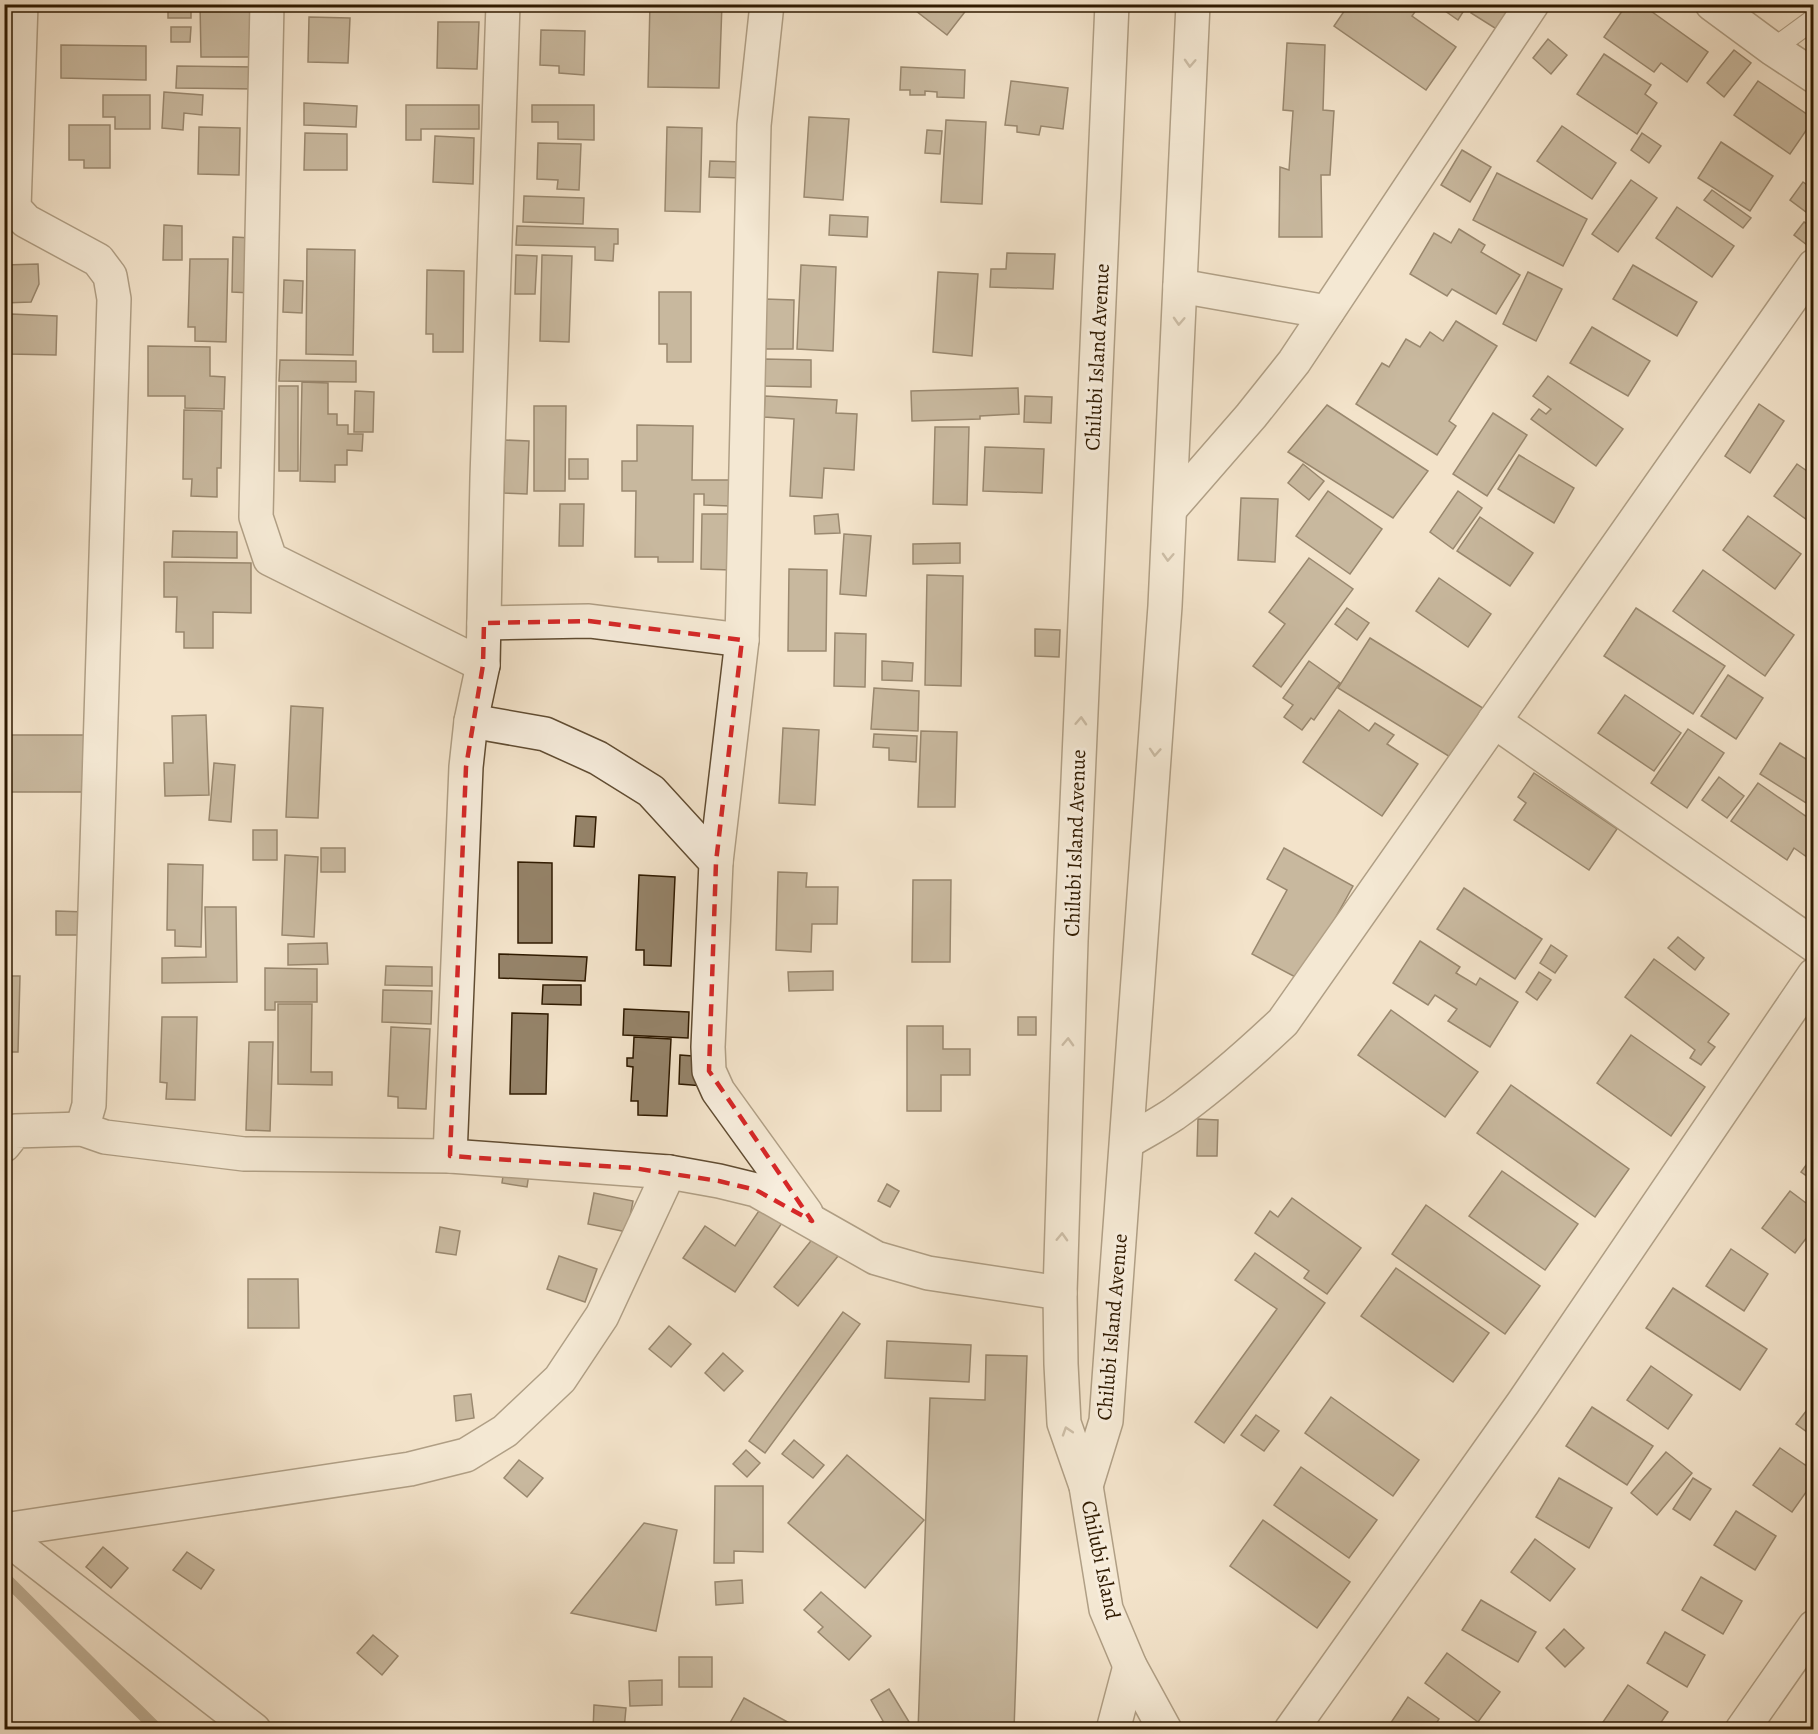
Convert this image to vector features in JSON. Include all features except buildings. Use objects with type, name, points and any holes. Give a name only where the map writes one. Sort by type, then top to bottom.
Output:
[{"type":"street","points":[[21,4],[14,208],[26,221],[98,260],[110,276],[114,299],[89,1105],[82,1129]]},
{"type":"street","points":[[267,4],[256,517],[270,559],[483,665]]},
{"type":"street","points":[[450,1156],[464,819],[471,722],[483,665],[503,4]]},
{"type":"street","points":[[767,4],[754,125],[742,640],[716,862],[708,1047],[709,1071],[718,1090],[812,1221]]},
{"type":"street","name":"Chilubi Island Avenue","points":[[1086,1486],[1064,1423],[1060,1293],[1072,929],[1112,4]]},
{"type":"street","name":"Chilubi Island Avenue","points":[[1086,1486],[1106,1421],[1127,1142],[1163,641],[1193,4]]},
{"type":"street","points":[[1170,509],[1287,371],[1532,4]]},
{"type":"street","points":[[1712,4],[1814,76]]},
{"type":"street","points":[[1127,1142],[1172,1116],[1197,1097],[1238,1065],[1283,1022],[1814,266]]},
{"type":"street","points":[[1180,286],[1326,312]]},
{"type":"street","points":[[484,623],[589,621],[742,640]]},
{"type":"street","points":[[471,722],[545,734],[598,758],[651,791],[716,862]]},
{"type":"street","points":[[1494,722],[1814,945]]},
{"type":"street","points":[[1291,1730],[1523,1403],[1814,975]]},
{"type":"street","points":[[4,1145],[15,1131],[82,1129],[105,1137],[244,1154],[450,1156],[669,1172],[756,1190],[876,1258],[928,1273],[1060,1293]]},
{"type":"street","points":[[4,1530],[410,1469],[466,1455],[506,1431],[560,1380],[602,1316],[669,1172]]},
{"type":"street","name":"Chilubi Island","points":[[1086,1486],[1107,1609],[1130,1666],[1165,1730]]},
{"type":"street","points":[[4,1536],[254,1730]]},
{"type":"street","points":[[1743,1730],[1814,1627]]},
{"type":"street","points":[[1113,1730],[1130,1666]]},
{"type":"lane","points":[[1773,49],[1814,20]]},
{"type":"highlighted area","points":[[589,621],[742,640],[716,862],[709,1071],[812,1221],[756,1190],[719,1181],[633,1168],[450,1156],[466,767],[483,665],[484,623]]},
{"type":"waterway","points":[[4,1577],[158,1730]]}]
